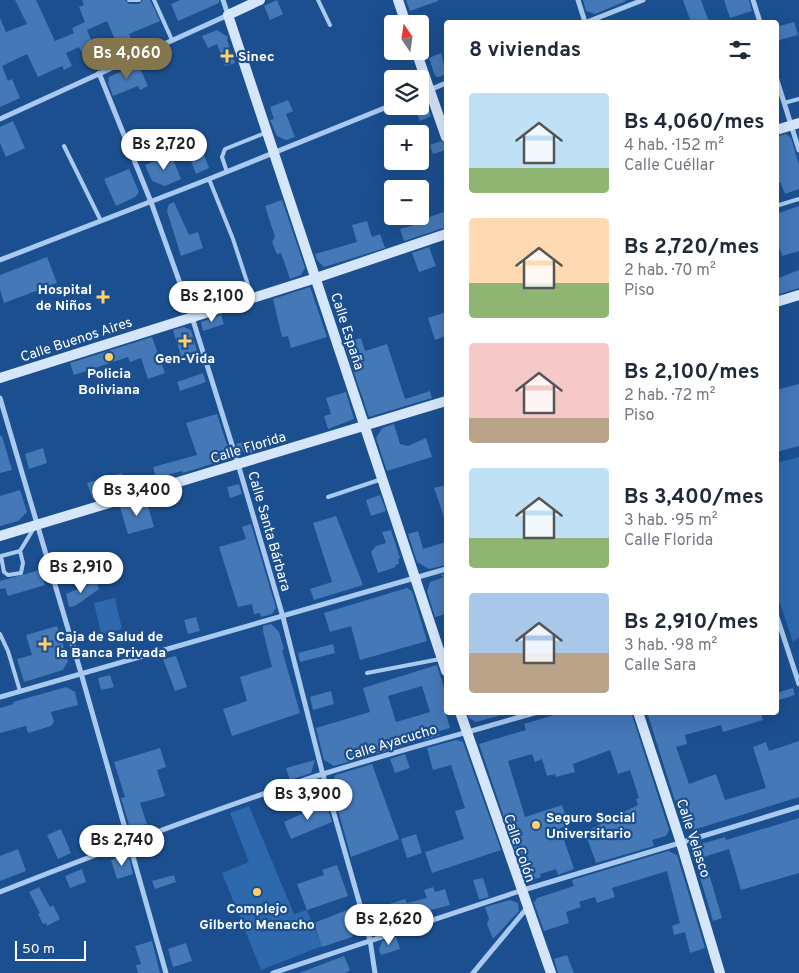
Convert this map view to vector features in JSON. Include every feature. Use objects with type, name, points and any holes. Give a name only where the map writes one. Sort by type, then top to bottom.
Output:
[{"type":"street","name":"Calle España","points":[[223,0],[364,426],[417,578],[444,664]]},
{"type":"street","points":[[0,119],[260,0]]},
{"type":"street","points":[[398,0],[403,15]]},
{"type":"street","points":[[578,0],[585,20]]},
{"type":"street","points":[[591,20],[643,0]]},
{"type":"street","points":[[753,0],[759,20]]},
{"type":"street","points":[[419,60],[444,131]]},
{"type":"street","name":"Calle Santa Bárbara","points":[[99,73],[151,202],[192,317],[238,464],[283,617],[322,775],[370,940],[376,973]]},
{"type":"street","points":[[430,90],[444,84]]},
{"type":"street","points":[[779,87],[784,103],[795,124],[799,150]]},
{"type":"street","points":[[0,260],[151,202],[384,108]]},
{"type":"street","points":[[779,129],[795,124]]},
{"type":"street","name":"Calle Buenos Aires","points":[[0,378],[316,278],[427,238],[444,234]]},
{"type":"street","points":[[779,301],[799,295]]},
{"type":"street","points":[[0,398],[166,973]]},
{"type":"street","name":"Calle Florida","points":[[0,536],[444,402]]},
{"type":"street","points":[[0,696],[444,570]]},
{"type":"street","points":[[779,623],[799,684]]},
{"type":"street","points":[[779,637],[783,636]]},
{"type":"street","points":[[461,715],[466,731]]},
{"type":"street","name":"Calle Ayacucho","points":[[0,892],[129,842],[322,775],[466,731],[526,715]]},
{"type":"street","name":"Calle Velasco","points":[[639,715],[681,843],[720,973]]},
{"type":"street","name":"Calle Colón","points":[[466,731],[550,973]]},
{"type":"street","points":[[273,973],[520,891],[799,807]]},
{"type":"street","points":[[473,973],[527,908]]},
{"type":"lane","points":[[129,0],[139,0]]},
{"type":"lane","points":[[154,0],[172,40]]},
{"type":"lane","points":[[318,0],[330,25]]},
{"type":"lane","points":[[784,103],[799,99]]},
{"type":"lane","points":[[226,172],[222,157],[226,149],[268,132]]},
{"type":"lane","points":[[64,146],[101,220]]},
{"type":"lane","points":[[209,179],[233,239],[252,298]]},
{"type":"lane","points":[[779,205],[799,198]]},
{"type":"lane","points":[[328,497],[382,479]]},
{"type":"lane","points":[[20,551],[23,563],[21,573],[8,575],[4,572],[1,556],[20,551],[36,525]]},
{"type":"lane","points":[[0,634],[8,651],[20,691]]},
{"type":"lane","points":[[367,673],[394,667],[419,665],[442,658]]},
{"type":"shaded area","points":[[799,457],[799,637],[793,642],[779,600],[779,462]]},
{"type":"shaded area","points":[[115,598],[122,629],[101,634],[94,603]]},
{"type":"shaded area","name":"Complejo Gilberto Menacho","points":[[249,806],[294,914],[307,910],[322,946],[261,970],[222,873],[249,862],[230,813]]},
{"type":"building","points":[[15,0],[36,0],[55,41],[74,33],[72,28],[85,22],[79,7],[84,5],[82,0],[125,0],[129,4],[139,4],[143,0],[150,0],[160,21],[129,34],[134,45],[120,51],[107,21],[87,30],[95,49],[83,54],[79,47],[66,53],[72,66],[64,70],[62,66],[38,77],[27,54],[2,66],[8,81],[12,79],[20,98],[0,107],[0,18],[6,32],[27,24]]},
{"type":"building","points":[[180,0],[219,0],[219,3],[178,21],[171,4]]},
{"type":"building","points":[[277,0],[283,14],[270,20],[264,6]]},
{"type":"building","points":[[406,0],[438,0],[438,1],[410,11]]},
{"type":"building","points":[[583,0],[626,1],[595,14],[586,11]]},
{"type":"building","points":[[683,0],[701,0],[708,20],[690,20]]},
{"type":"building","points":[[724,0],[749,0],[752,11],[730,18]]},
{"type":"building","points":[[794,22],[798,35],[779,40],[779,26]]},
{"type":"building","points":[[217,30],[228,37],[227,40],[235,63],[225,66],[217,44],[208,48],[202,36]]},
{"type":"building","points":[[441,53],[444,75],[435,76],[429,58]]},
{"type":"building","points":[[138,64],[148,86],[140,90],[138,86],[113,96],[108,83],[109,77]]},
{"type":"building","points":[[288,100],[293,111],[286,114],[295,137],[286,140],[277,136],[270,120],[274,119],[270,107]]},
{"type":"building","points":[[429,110],[431,116],[420,121],[418,115],[429,115]]},
{"type":"building","points":[[13,121],[25,148],[6,157],[0,143],[0,127]]},
{"type":"building","points":[[786,134],[791,138],[799,165],[799,189],[785,194],[779,182],[779,136]]},
{"type":"building","points":[[441,141],[444,143],[444,151],[433,154],[430,145]]},
{"type":"building","points":[[171,154],[181,179],[165,186],[152,181],[145,165]]},
{"type":"building","points":[[204,155],[209,168],[196,174],[191,161]]},
{"type":"building","points":[[129,169],[139,192],[135,197],[116,206],[104,179]]},
{"type":"building","points":[[282,200],[305,268],[301,275],[290,279],[281,253],[277,254],[272,242],[275,237],[265,206]]},
{"type":"building","points":[[174,202],[189,235],[198,232],[203,248],[181,256],[167,211],[169,204]]},
{"type":"building","points":[[799,206],[799,251],[782,256],[779,246],[779,213]]},
{"type":"building","points":[[444,212],[444,228],[404,241],[400,229],[414,225],[429,225],[429,217]]},
{"type":"building","points":[[367,221],[372,237],[380,234],[385,248],[324,267],[317,260],[315,254],[357,242],[352,225]]},
{"type":"building","points":[[429,247],[436,266],[419,272],[412,253]]},
{"type":"building","points":[[47,257],[57,283],[4,303],[0,290],[0,275]]},
{"type":"building","points":[[799,270],[799,288],[779,294],[779,278]]},
{"type":"building","points":[[310,287],[327,337],[291,348],[288,336],[282,337],[273,299]]},
{"type":"building","points":[[444,313],[444,337],[435,340],[428,318]]},
{"type":"building","points":[[221,315],[224,324],[203,331],[201,322]]},
{"type":"building","name":"Gen-Vida","points":[[184,327],[191,330],[197,351],[181,356],[173,330]]},
{"type":"building","points":[[152,337],[165,373],[148,379],[141,358],[130,362],[128,357],[74,375],[70,363]]},
{"type":"building","points":[[361,338],[365,351],[387,344],[405,399],[430,391],[432,398],[369,417],[344,343]]},
{"type":"building","points":[[203,373],[206,382],[180,391],[177,382]]},
{"type":"building","points":[[799,384],[799,446],[779,451],[779,389]]},
{"type":"building","points":[[346,392],[354,419],[328,429],[324,416],[331,414],[326,398]]},
{"type":"building","points":[[217,414],[230,454],[227,459],[183,473],[182,471],[156,478],[153,467],[197,455],[186,423]]},
{"type":"building","points":[[394,424],[400,444],[408,446],[426,438],[432,457],[387,471],[376,438],[382,428]]},
{"type":"building","points":[[0,436],[2,436],[12,470],[0,473]]},
{"type":"building","points":[[254,439],[258,451],[247,454],[238,449],[236,444]]},
{"type":"building","points":[[43,448],[47,463],[29,469],[25,454]]},
{"type":"building","points":[[122,473],[127,490],[93,500],[87,483]]},
{"type":"building","points":[[239,484],[242,494],[230,498],[227,487]]},
{"type":"building","points":[[444,486],[444,517],[434,488]]},
{"type":"building","points":[[20,490],[27,512],[18,521],[0,526],[0,496]]},
{"type":"building","points":[[380,495],[386,511],[371,516],[366,500]]},
{"type":"building","points":[[146,499],[154,527],[128,534],[120,507]]},
{"type":"building","points":[[336,516],[363,585],[314,600],[310,589],[332,582],[313,523]]},
{"type":"building","points":[[251,524],[276,608],[272,614],[261,617],[260,613],[254,614],[252,604],[238,607],[219,547],[246,539],[242,527]]},
{"type":"building","points":[[391,530],[400,558],[398,559],[399,564],[395,565],[396,567],[378,573],[371,552],[376,546],[386,543],[382,532]]},
{"type":"building","points":[[418,531],[423,549],[444,543],[444,565],[429,569],[417,562],[408,534]]},
{"type":"building","points":[[40,570],[45,585],[8,596],[5,588],[0,589],[0,581]]},
{"type":"building","points":[[444,577],[444,615],[435,617],[427,591],[430,582]]},
{"type":"building","points":[[96,581],[99,589],[75,606],[69,607],[66,594]]},
{"type":"building","points":[[407,588],[412,591],[427,641],[360,660],[351,626],[330,632],[324,613]]},
{"type":"building","points":[[196,617],[200,631],[188,634],[184,620]]},
{"type":"building","points":[[271,624],[279,632],[284,649],[282,650],[300,713],[232,736],[223,709],[247,701],[240,677],[272,667],[263,631],[263,626]]},
{"type":"building","points":[[57,626],[68,661],[63,670],[24,682],[17,659],[32,655],[26,635]]},
{"type":"building","points":[[333,644],[335,653],[300,662],[298,653]]},
{"type":"building","points":[[176,656],[187,687],[175,691],[163,659]]},
{"type":"building","points":[[437,665],[444,688],[444,715],[446,715],[450,728],[434,733],[441,735],[424,740],[423,736],[402,743],[403,746],[334,766],[324,760],[316,728],[370,712],[363,688]],"holes":[[[422,686],[430,712],[396,722],[388,696]]]},
{"type":"building","points":[[110,675],[114,687],[101,690],[98,678]]},
{"type":"building","points":[[66,687],[75,692],[78,705],[51,712],[54,722],[51,726],[28,733],[26,726],[0,733],[0,708],[14,704],[13,702]]},
{"type":"building","points":[[793,688],[795,695],[779,700],[779,692]]},
{"type":"building","points":[[331,691],[334,704],[313,710],[310,697]]},
{"type":"building","points":[[468,715],[501,715],[476,722],[469,718]]},
{"type":"building","points":[[554,715],[632,715],[669,830],[666,836],[652,840],[654,846],[596,863],[585,832],[638,805],[636,799],[639,798],[630,770],[618,774],[610,750],[573,764],[575,772],[556,777],[555,774],[547,776],[542,759],[535,762],[532,754],[508,761],[525,817],[562,805],[569,826],[560,828],[574,869],[558,875],[556,869],[540,874],[541,877],[529,881],[525,879],[479,744],[526,730],[524,724]]},
{"type":"building","points":[[648,715],[762,715],[763,720],[723,732],[721,725],[685,735],[687,744],[676,747],[689,784],[716,774],[725,800],[766,788],[753,747],[766,742],[769,751],[799,741],[799,797],[693,830],[685,825],[677,800],[675,801]]},
{"type":"building","points":[[456,740],[463,742],[501,850],[432,873],[425,852],[464,839],[455,811],[465,808],[451,765],[433,770],[427,748]]},
{"type":"building","points":[[160,748],[166,767],[157,770],[165,796],[140,803],[147,824],[134,828],[129,825],[121,798],[125,797],[114,762]]},
{"type":"building","points":[[405,754],[410,768],[395,773],[390,759]]},
{"type":"building","points":[[315,760],[311,773],[290,780],[286,768]]},
{"type":"building","points":[[372,764],[399,839],[351,857],[335,799],[347,793],[344,784],[332,788],[330,783],[336,775]]},
{"type":"building","points":[[308,783],[321,792],[286,804],[284,796],[294,793],[293,789]]},
{"type":"building","points":[[326,803],[332,822],[291,839],[284,822]]},
{"type":"building","points":[[799,818],[799,873],[741,890],[729,849],[704,857],[722,918],[713,921],[691,847],[725,837],[726,840]]},
{"type":"building","points":[[61,829],[71,853],[58,859],[47,835]]},
{"type":"building","points":[[416,834],[422,853],[407,858],[401,839]]},
{"type":"building","points":[[18,849],[26,871],[0,881],[0,856]]},
{"type":"building","points":[[668,851],[677,855],[705,948],[690,953],[685,932],[674,935],[672,926],[680,923],[667,871],[612,888],[615,897],[597,903],[595,897],[579,902],[581,907],[566,912],[569,923],[544,931],[534,903],[537,898],[574,886],[572,880]]},
{"type":"building","points":[[124,855],[129,857],[133,874],[117,879],[111,860]]},
{"type":"building","points":[[337,865],[348,896],[307,910],[297,884],[324,875],[322,870]]},
{"type":"building","points":[[82,869],[86,882],[70,888],[65,876]]},
{"type":"building","points":[[174,875],[176,882],[155,889],[152,881]]},
{"type":"building","points":[[483,878],[489,897],[479,899],[473,880]]},
{"type":"building","points":[[39,887],[50,907],[53,905],[60,919],[47,926],[46,923],[43,924],[38,914],[40,913],[29,892]]},
{"type":"building","points":[[433,887],[435,892],[445,889],[450,905],[431,910],[432,914],[418,918],[417,916],[392,924],[386,905],[405,899],[407,903],[427,898],[424,890]]},
{"type":"building","points":[[510,900],[518,903],[519,911],[493,939],[487,924],[489,919],[485,907]]},
{"type":"building","points":[[352,908],[358,924],[352,937],[322,947],[314,923]]},
{"type":"building","points":[[396,937],[400,949],[381,955],[379,950],[382,941]]},
{"type":"building","points":[[152,941],[160,973],[138,973],[136,965],[141,964],[135,946]]},
{"type":"building","points":[[186,943],[192,961],[173,967],[168,949]]},
{"type":"building","points":[[567,955],[574,973],[558,973],[554,959]]},
{"type":"building","points":[[344,956],[350,970],[346,973],[299,973]]},
{"type":"place","name":"Sinec","points":[[227,56]]},
{"type":"place","name":"Hospital de Niños","points":[[103,297]]},
{"type":"place","name":"Gen-Vida","points":[[185,341]]},
{"type":"place","name":"Policia Boliviana","points":[[109,357]]},
{"type":"place","name":"Caja de Salud de la Banca Privada","points":[[45,644]]},
{"type":"place","name":"Seguro Social Universitario","points":[[536,825]]},
{"type":"place","name":"Complejo Gilberto Menacho","points":[[257,892]]}]
